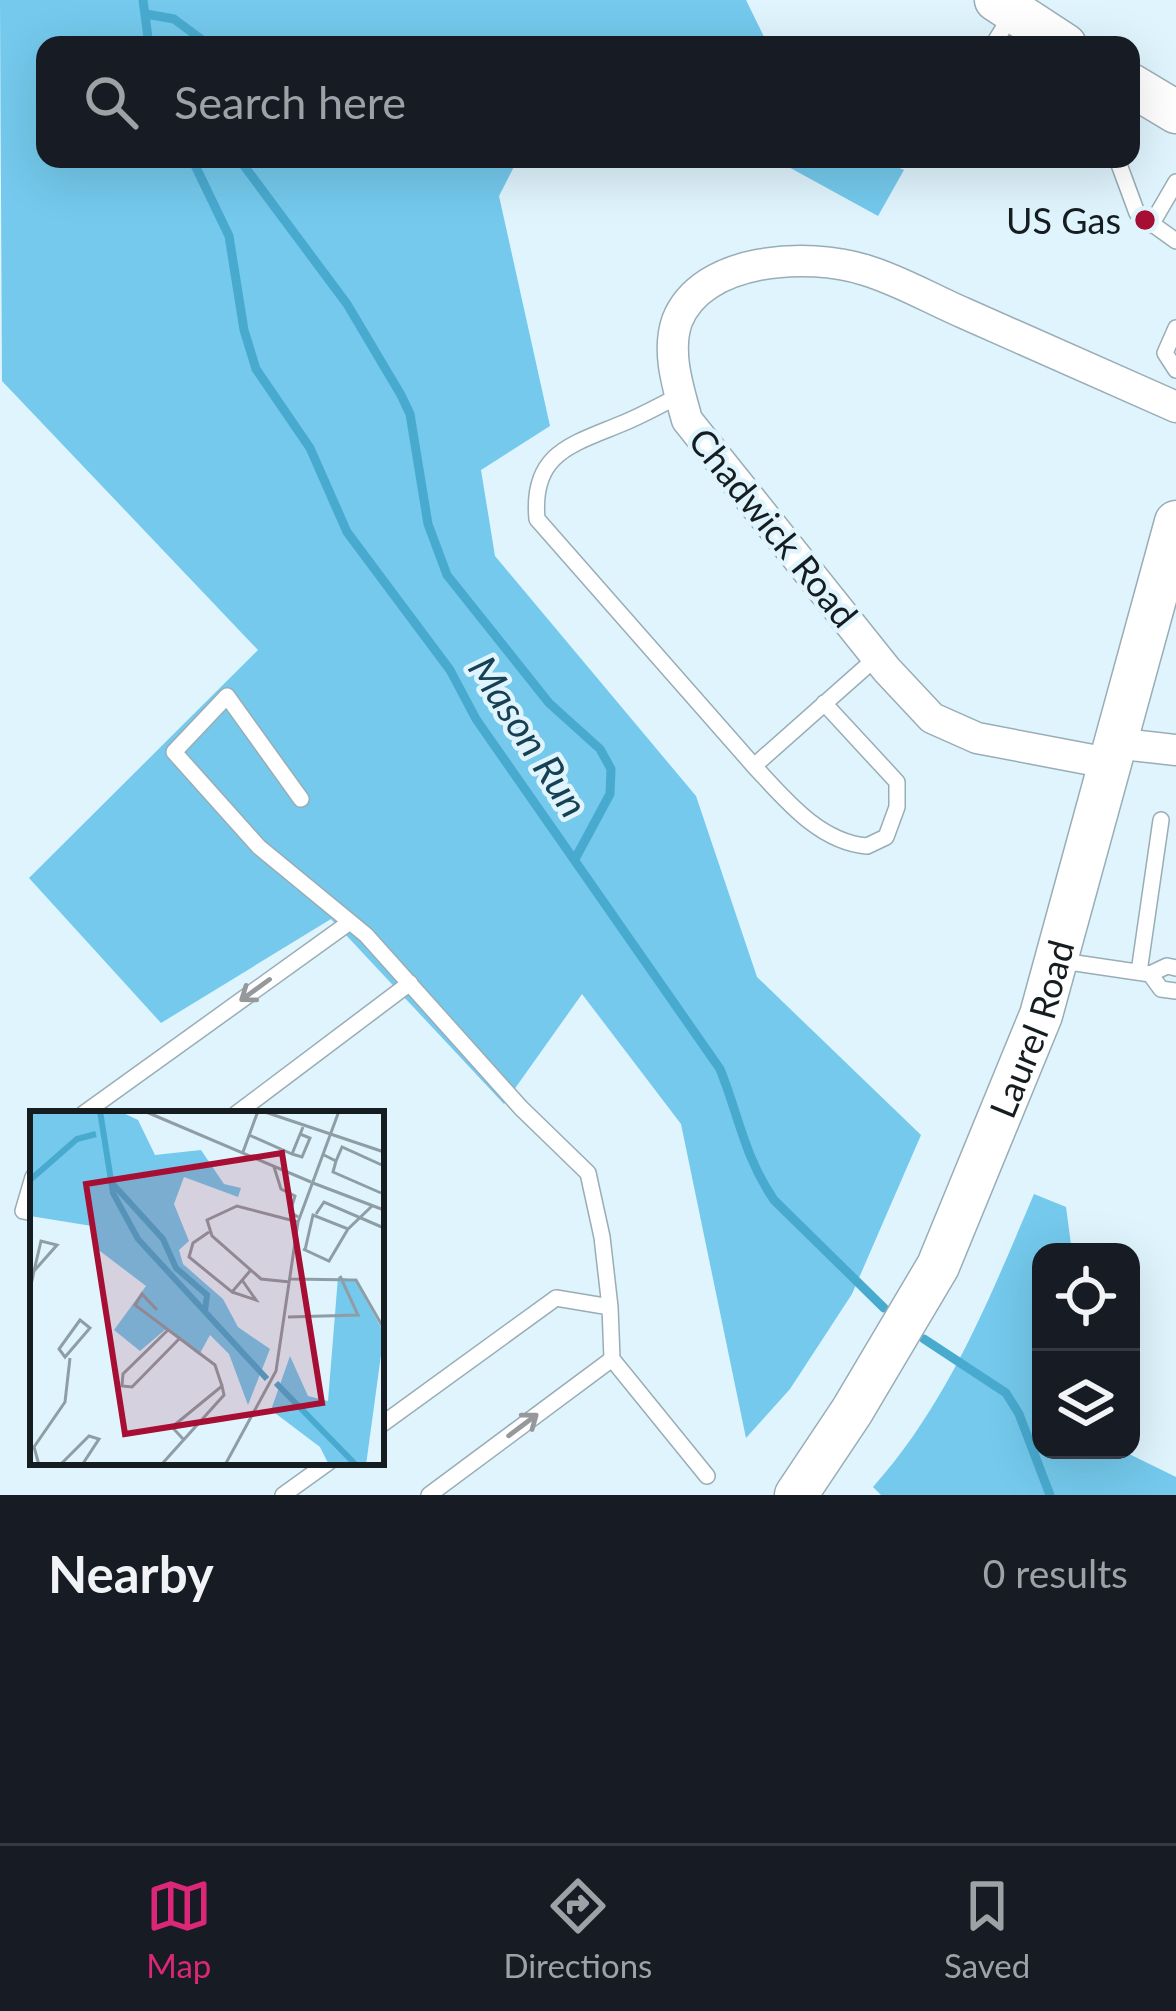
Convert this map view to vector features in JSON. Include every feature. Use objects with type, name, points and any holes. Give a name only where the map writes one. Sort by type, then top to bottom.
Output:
[{"type":"main road","points":[[1001,19],[1043,36]]},
{"type":"main road","points":[[1140,90],[1176,112]]},
{"type":"main road","name":"Laurel Road","points":[[796,1495],[938,1266],[1041,1016],[1110,753],[1172,551]]},
{"type":"street","name":"Chadwick Road","points":[[1176,407],[863,269],[799,261],[754,265],[695,291],[676,323],[674,370],[687,420],[877,657],[932,718],[977,738],[1110,753],[1176,750]]},
{"type":"lane","points":[[1121,168],[1137,213],[1176,241]]},
{"type":"lane","points":[[1151,225],[1176,182]]},
{"type":"lane","points":[[1176,328],[1165,353],[1176,370]]},
{"type":"lane","points":[[680,395],[622,424],[571,442],[544,469],[535,492],[537,519],[800,814],[831,836],[867,846],[886,837],[897,807],[897,782],[824,703]]},
{"type":"lane","points":[[754,766],[877,657]]},
{"type":"lane","points":[[301,799],[227,696],[174,752],[259,848],[350,922],[521,1108],[588,1173],[602,1237],[612,1359],[707,1476]]},
{"type":"lane","points":[[1144,973],[1161,820]]},
{"type":"lane","points":[[86,1111],[350,922]]},
{"type":"lane","points":[[1057,960],[1144,973],[1176,968]]},
{"type":"lane","points":[[1144,973],[1161,989],[1176,991]]},
{"type":"lane","points":[[240,1111],[410,983]]},
{"type":"lane","points":[[30,1186],[22,1210],[30,1213]]},
{"type":"lane","points":[[384,1422],[556,1298],[610,1307]]},
{"type":"lane","points":[[429,1495],[612,1359]]},
{"type":"lane","points":[[284,1495],[325,1465]]},
{"type":"shaded area","points":[[0,0],[746,0],[764,36],[36,36],[36,168],[513,168],[499,196],[550,426],[481,470],[495,556],[696,796],[757,977],[921,1135],[852,1294],[790,1389],[746,1438],[681,1124],[582,994],[504,1104],[331,919],[161,1023],[29,878],[258,650],[2,381]]},
{"type":"shaded area","points":[[790,168],[904,170],[878,216]]},
{"type":"shaded area","points":[[1034,1194],[1066,1207],[1071,1243],[1032,1243],[1032,1459],[1139,1459],[1176,1477],[1176,1495],[881,1495],[873,1487],[924,1420],[984,1310]]},
{"type":"waterway","name":"Mason Run","points":[[143,0],[148,36]]},
{"type":"waterway","points":[[146,14],[174,19],[197,36]]},
{"type":"waterway","name":"Mason Run","points":[[196,168],[229,236],[244,330],[256,369],[310,448],[347,532],[450,670],[476,719],[720,1069],[749,1152],[774,1200],[884,1308]]},
{"type":"waterway","points":[[246,168],[347,304],[401,395],[410,414],[428,524],[447,575],[549,703],[600,749],[611,769],[610,794],[575,859]]},
{"type":"waterway","name":"Mason Run","points":[[924,1339],[1006,1393],[1019,1414],[1050,1495]]},
{"type":"place","name":"US Gas","points":[[1145,220]]}]
